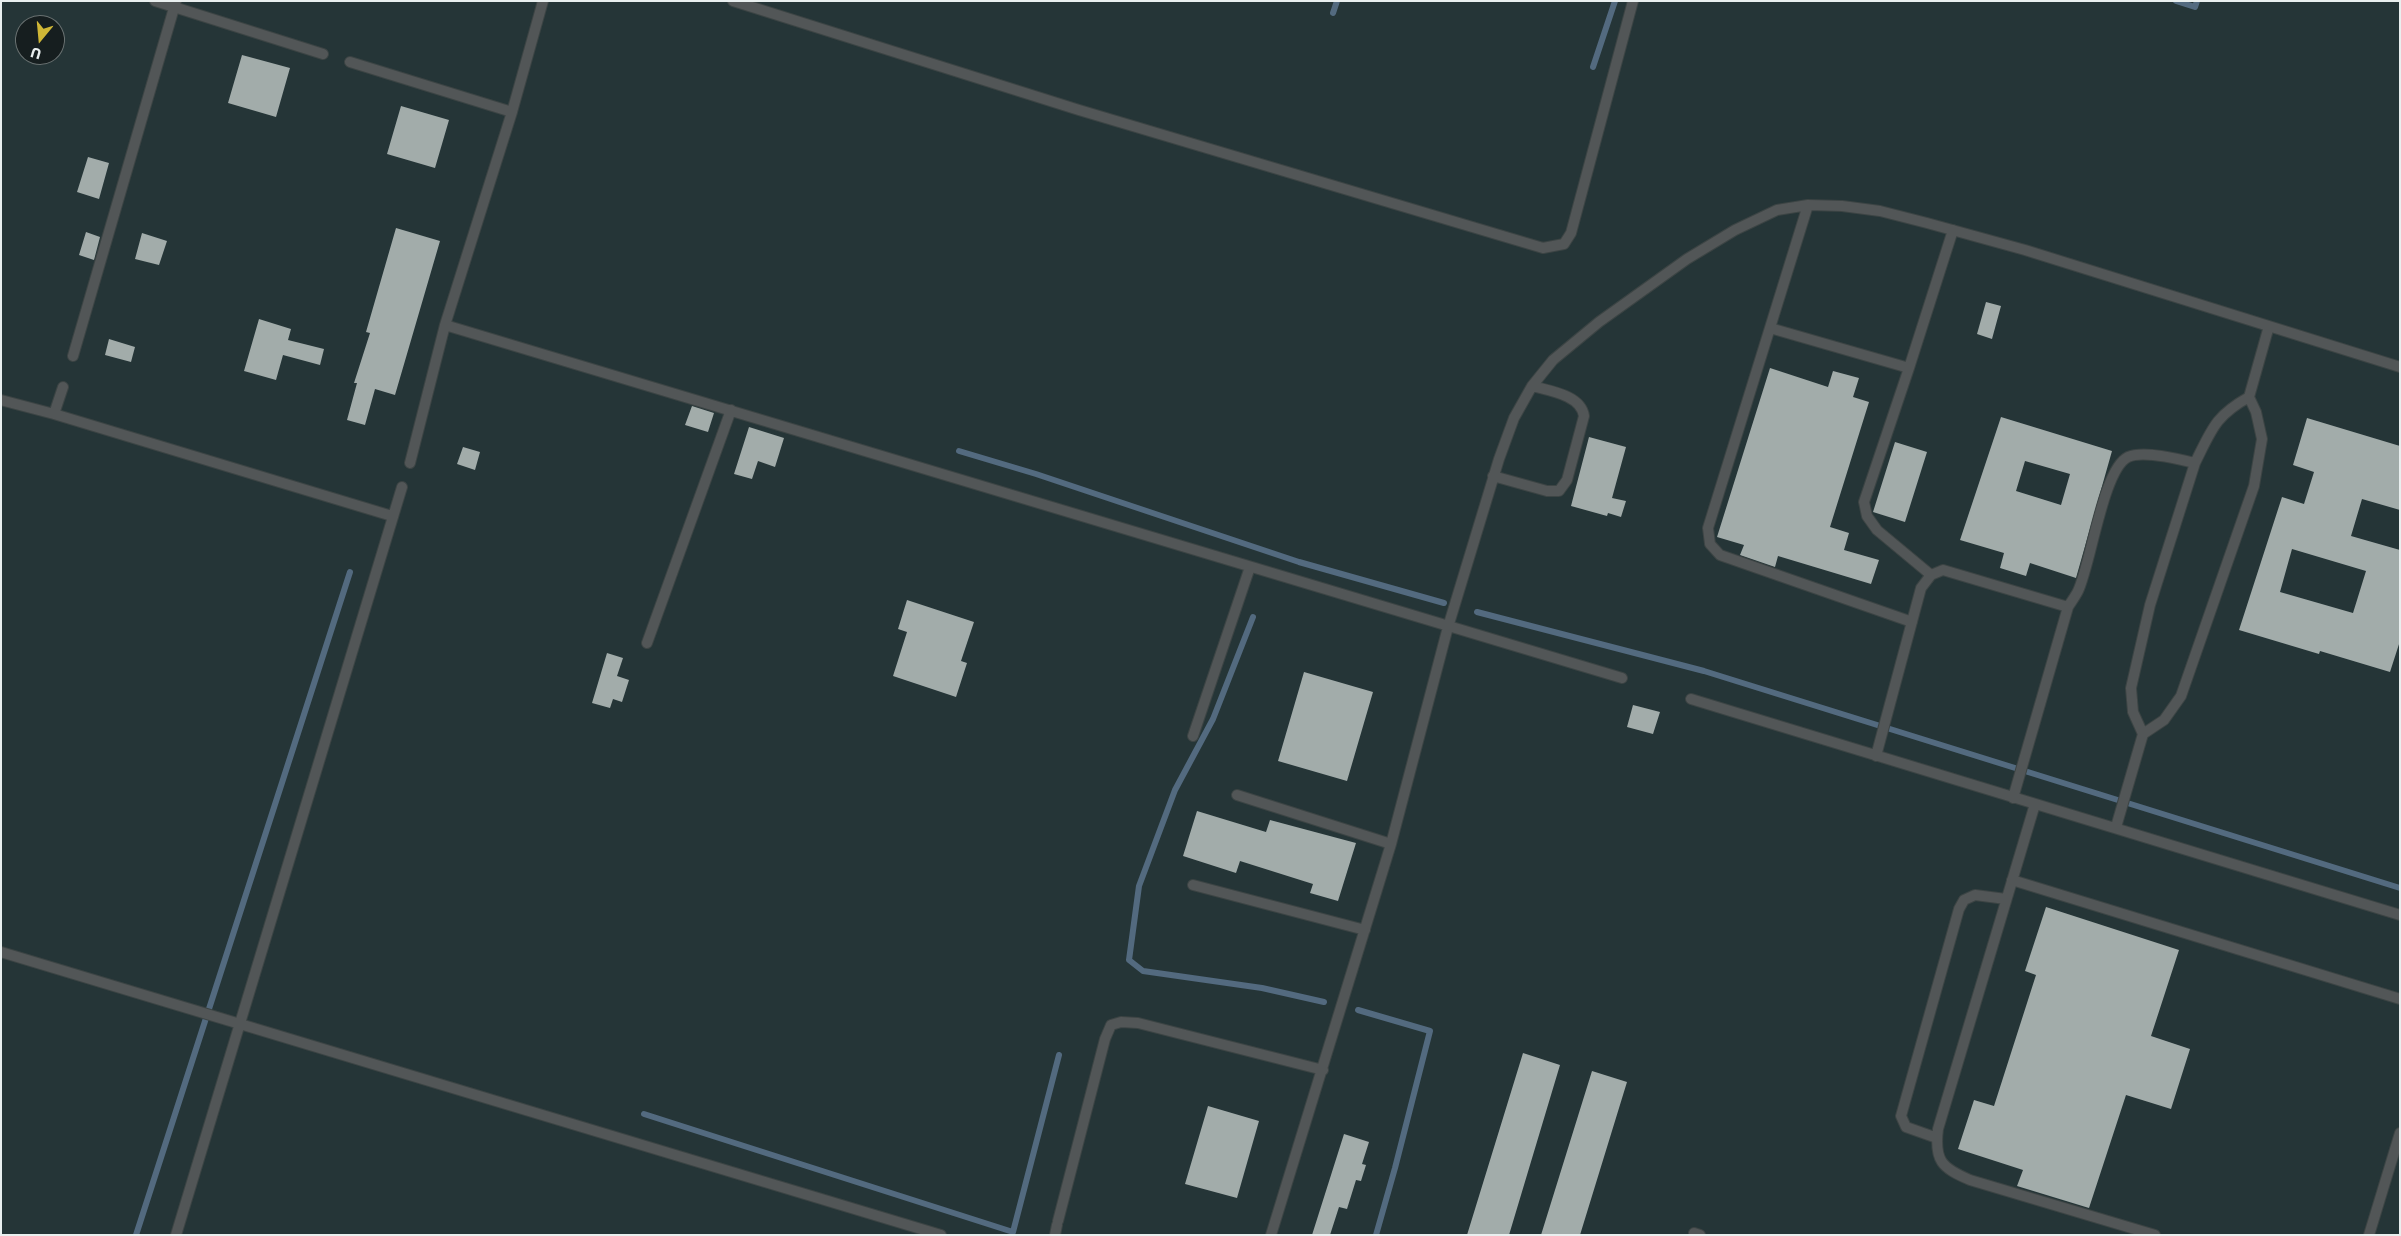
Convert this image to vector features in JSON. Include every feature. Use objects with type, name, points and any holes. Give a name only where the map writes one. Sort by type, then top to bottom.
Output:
[{"type":"lane","points":[[155,1],[175,4],[323,54]]},
{"type":"lane","points":[[410,463],[445,325],[512,112],[542,1]]},
{"type":"lane","points":[[733,1],[1079,110],[1543,248],[1564,244],[1571,233],[1633,1]]},
{"type":"lane","points":[[73,356],[175,4]]},
{"type":"lane","points":[[350,62],[512,112]]},
{"type":"lane","points":[[1808,205],[1708,528],[1710,544],[1720,554],[1912,622]]},
{"type":"lane","points":[[1271,1235],[1391,844],[1448,627],[1493,476],[1514,418],[1532,386],[1553,360],[1599,322],[1687,259],[1735,230],[1777,210],[1808,205],[1842,206],[1880,211],[1954,230],[2400,367]]},
{"type":"lane","points":[[1931,574],[1877,530],[1867,516],[1864,502],[1954,230]]},
{"type":"lane","points":[[445,325],[1622,678]]},
{"type":"lane","points":[[2116,827],[2143,734],[2164,720],[2181,696],[2254,486],[2262,439],[2256,412],[2249,397],[2269,326]]},
{"type":"lane","points":[[1770,328],[1909,368]]},
{"type":"lane","points":[[1493,476],[1547,491],[1559,491],[1567,480],[1584,416],[1583,408],[1574,399],[1532,386]]},
{"type":"lane","points":[[54,414],[63,387]]},
{"type":"lane","points":[[2143,734],[2133,712],[2131,688],[2150,605],[2195,462],[2214,424],[2229,408],[2249,397]]},
{"type":"lane","points":[[1,400],[54,414],[392,516]]},
{"type":"lane","points":[[647,643],[731,410]]},
{"type":"lane","points":[[2013,798],[2068,607],[2078,591],[2108,487],[2116,466],[2128,457],[2146,456],[2174,457],[2195,462]]},
{"type":"lane","points":[[176,1235],[402,487]]},
{"type":"lane","points":[[1193,736],[1250,567]]},
{"type":"lane","points":[[1876,756],[1921,588],[1931,574],[1944,570],[2068,607]]},
{"type":"lane","points":[[1691,700],[2013,798],[2116,827],[2400,915]]},
{"type":"lane","points":[[1237,795],[1391,844]]},
{"type":"lane","points":[[2035,804],[1937,1138],[1938,1155],[1943,1164],[1953,1172],[1970,1180],[2155,1235]]},
{"type":"lane","points":[[2012,880],[2400,999]]},
{"type":"lane","points":[[1193,885],[1365,930]]},
{"type":"lane","points":[[1937,1138],[1906,1127],[1901,1116],[1954,928],[1961,904],[1967,897],[1975,895],[2006,899]]},
{"type":"lane","points":[[1,952],[941,1235]]},
{"type":"lane","points":[[1057,1227],[1105,1039],[1111,1026],[1122,1022],[1138,1023],[1323,1070]]},
{"type":"lane","points":[[2368,1235],[2400,1133]]},
{"type":"shaded area","points":[[1,1],[2400,1],[2400,1235],[1,1235]]},
{"type":"building","points":[[242,55],[290,68],[276,117],[228,103]]},
{"type":"building","points":[[401,106],[449,120],[435,168],[387,154]]},
{"type":"building","points":[[88,157],[109,163],[99,199],[77,192]]},
{"type":"building","points":[[396,228],[440,241],[395,395],[375,389],[365,425],[347,420],[357,383],[354,383],[370,333],[366,332]]},
{"type":"building","points":[[86,232],[100,237],[94,260],[79,255]]},
{"type":"building","points":[[142,233],[167,241],[159,265],[135,259]]},
{"type":"building","points":[[1986,302],[2001,306],[1992,339],[1977,334]]},
{"type":"building","points":[[259,319],[291,329],[288,340],[324,349],[320,365],[283,355],[276,380],[244,371]]},
{"type":"building","points":[[109,339],[135,347],[131,362],[105,355]]},
{"type":"building","points":[[1770,368],[1828,387],[1833,371],[1859,378],[1853,397],[1869,402],[1830,527],[1849,533],[1844,550],[1879,560],[1871,584],[1778,556],[1775,567],[1740,555],[1744,545],[1717,537]]},
{"type":"building","points":[[692,406],[714,413],[708,432],[685,425]]},
{"type":"building","points":[[2001,417],[2112,451],[2076,578],[2030,563],[2026,576],[2000,568],[2004,553],[1960,540]],"holes":[[[2025,461],[2070,474],[2061,505],[2016,491]]]},
{"type":"building","points":[[2307,418],[2400,446],[2400,510],[2362,499],[2351,536],[2400,550],[2400,641],[2390,672],[2320,651],[2319,654],[2239,630],[2282,497],[2304,504],[2314,472],[2293,465]],"holes":[[[2292,549],[2366,571],[2353,613],[2280,592]]]},
{"type":"building","points":[[749,427],[784,438],[775,467],[758,461],[752,479],[734,474]]},
{"type":"building","points":[[1589,437],[1626,447],[1612,498],[1626,501],[1621,517],[1608,513],[1607,516],[1571,506]]},
{"type":"building","points":[[1895,442],[1927,452],[1905,522],[1873,512]]},
{"type":"building","points":[[463,447],[480,452],[475,470],[457,464]]},
{"type":"building","points":[[907,600],[974,622],[961,661],[967,663],[956,697],[893,676],[907,632],[898,629]]},
{"type":"building","points":[[607,653],[623,658],[617,676],[629,680],[622,702],[613,699],[610,708],[592,703]]},
{"type":"building","points":[[1304,672],[1373,692],[1347,781],[1278,761]]},
{"type":"building","points":[[1633,705],[1660,712],[1653,734],[1627,727]]},
{"type":"building","points":[[1197,811],[1266,832],[1270,820],[1356,843],[1338,901],[1310,893],[1313,884],[1240,861],[1236,873],[1183,856]]},
{"type":"building","points":[[2046,907],[2179,950],[2151,1036],[2190,1049],[2171,1109],[2126,1095],[2089,1208],[2017,1186],[2023,1170],[1958,1149],[1974,1100],[1994,1106],[2036,975],[2025,971]]},
{"type":"building","points":[[1523,1053],[1560,1065],[1509,1235],[1467,1235]]},
{"type":"building","points":[[1592,1071],[1627,1082],[1580,1235],[1541,1235]]},
{"type":"building","points":[[1208,1106],[1259,1121],[1237,1198],[1185,1184]]},
{"type":"building","points":[[1344,1134],[1369,1142],[1362,1164],[1366,1165],[1361,1181],[1356,1180],[1347,1209],[1339,1207],[1330,1235],[1312,1235]]},
{"type":"waterway","points":[[1333,13],[1337,1]]},
{"type":"waterway","points":[[1593,67],[1615,1]]},
{"type":"waterway","points":[[2176,1],[2195,7],[2197,1]]},
{"type":"waterway","points":[[959,451],[1036,474],[1299,562],[1444,603]]},
{"type":"waterway","points":[[136,1235],[350,572]]},
{"type":"waterway","points":[[1477,612],[1704,671],[2400,888]]},
{"type":"waterway","points":[[1253,617],[1213,719],[1175,790],[1139,886],[1129,960],[1143,971],[1262,988],[1324,1002]]},
{"type":"waterway","points":[[1358,1010],[1430,1031],[1376,1235]]},
{"type":"waterway","points":[[644,1114],[1013,1232],[1059,1055]]}]
